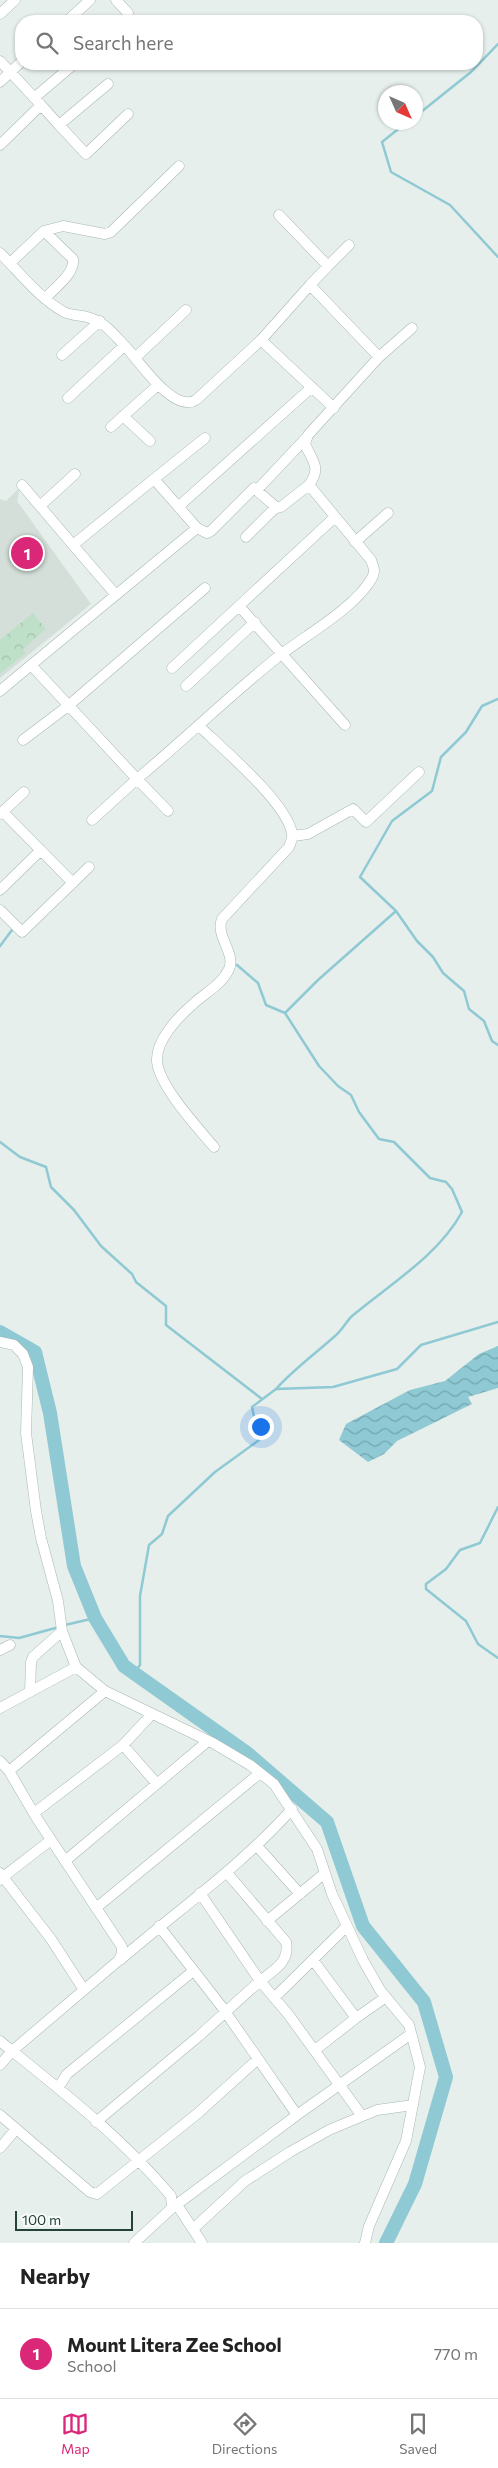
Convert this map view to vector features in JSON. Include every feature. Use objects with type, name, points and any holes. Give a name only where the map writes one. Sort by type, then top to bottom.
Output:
[{"type":"street","points":[[0,14],[15,0]]},
{"type":"street","points":[[74,15],[90,0]]},
{"type":"street","points":[[116,0],[128,13]]},
{"type":"street","points":[[0,61],[86,154],[128,114]]},
{"type":"street","points":[[0,82],[15,67]]},
{"type":"street","points":[[0,145],[68,70]]},
{"type":"street","points":[[59,125],[108,84]]},
{"type":"street","points":[[10,263],[44,232],[63,226],[105,234],[111,232],[179,166]]},
{"type":"street","points":[[279,214],[328,266]]},
{"type":"street","points":[[44,232],[73,259],[74,266],[44,299]]},
{"type":"street","points":[[0,253],[44,299],[66,313],[100,321],[136,357],[158,385],[180,401],[192,403],[261,340],[349,245]]},
{"type":"street","points":[[310,285],[379,357]]},
{"type":"street","points":[[136,357],[186,310]]},
{"type":"street","points":[[62,355],[100,321]]},
{"type":"street","points":[[257,490],[379,357],[412,328]]},
{"type":"street","points":[[261,340],[334,408]]},
{"type":"street","points":[[68,398],[124,346]]},
{"type":"street","points":[[111,427],[158,385]]},
{"type":"street","points":[[178,507],[312,387]]},
{"type":"street","points":[[123,416],[150,441]]},
{"type":"street","points":[[73,545],[205,438]]},
{"type":"street","points":[[246,537],[276,507],[281,507],[309,485],[316,476],[315,464],[304,444],[305,439]]},
{"type":"street","points":[[40,506],[75,474]]},
{"type":"street","points":[[154,479],[197,528],[207,533],[254,488],[276,507]]},
{"type":"street","points":[[22,485],[116,595]]},
{"type":"street","points":[[92,820],[281,655],[343,608],[373,577],[375,571],[371,560],[309,485]]},
{"type":"street","points":[[355,542],[388,513]]},
{"type":"street","points":[[172,668],[335,517]]},
{"type":"street","points":[[0,691],[197,528]]},
{"type":"street","points":[[23,740],[68,706],[205,588]]},
{"type":"street","points":[[239,606],[345,725]]},
{"type":"street","points":[[186,686],[255,622]]},
{"type":"street","points":[[31,665],[168,811]]},
{"type":"street","points":[[199,726],[256,780],[275,802],[290,827],[293,836],[289,847],[222,919],[220,932],[231,964],[228,971],[221,981],[190,1007],[167,1033],[158,1049],[157,1060],[165,1081],[184,1110],[214,1147]]},
{"type":"street","points":[[293,836],[308,834],[353,809],[366,822],[419,772]]},
{"type":"street","points":[[24,792],[2,813],[73,883]]},
{"type":"street","points":[[0,890],[41,850]]},
{"type":"street","points":[[0,910],[22,932],[89,867]]},
{"type":"street","points":[[0,1342],[14,1345],[23,1354],[28,1367],[26,1433],[40,1538],[62,1628],[76,1667],[105,1690],[208,1741],[250,1765],[274,1784],[317,1849],[332,1894],[363,1960],[386,1997],[409,2025],[420,2068],[406,2140],[369,2226],[365,2243]]},
{"type":"street","points":[[30,1691],[31,1662],[33,1657],[62,1628]]},
{"type":"street","points":[[0,1650],[10,1645]]},
{"type":"street","points":[[0,1708],[76,1667]]},
{"type":"street","points":[[9,1772],[105,1690]]},
{"type":"street","points":[[34,1813],[123,1744],[152,1714]]},
{"type":"street","points":[[65,1861],[208,1741]]},
{"type":"street","points":[[123,1744],[157,1784]]},
{"type":"street","points":[[0,1761],[122,1947],[122,1954],[118,1961]]},
{"type":"street","points":[[96,1908],[260,1773]]},
{"type":"street","points":[[0,2064],[12,2051],[159,1926],[227,1873],[292,1810]]},
{"type":"street","points":[[51,1840],[1,1877],[51,1939],[84,1990]]},
{"type":"street","points":[[257,1846],[300,1894]]},
{"type":"street","points":[[96,2122],[285,1960],[288,1951],[281,1933],[267,1922],[227,1873]]},
{"type":"street","points":[[267,1922],[325,1873]]},
{"type":"street","points":[[200,1893],[260,1981],[341,2084],[362,2116]]},
{"type":"street","points":[[159,1926],[192,1972],[226,2012],[297,2115]]},
{"type":"street","points":[[274,1998],[347,1926]]},
{"type":"street","points":[[313,1960],[356,2018]]},
{"type":"street","points":[[58,2088],[67,2074],[192,1972]]},
{"type":"street","points":[[315,2050],[386,1997]]},
{"type":"street","points":[[134,2243],[175,2206],[297,2115],[411,2034]]},
{"type":"street","points":[[0,2041],[58,2088],[139,2161],[172,2196],[175,2206],[202,2243]]},
{"type":"street","points":[[0,2115],[90,2192],[97,2194],[139,2161],[258,2059]]},
{"type":"street","points":[[193,2229],[246,2181],[282,2156],[328,2130],[377,2110],[413,2105]]},
{"type":"street","points":[[0,2148],[16,2128]]},
{"type":"shaded area","points":[[20,487],[17,501],[91,604],[0,678],[0,499],[6,501]]},
{"type":"green space","points":[[33,613],[46,629],[23,649],[26,653],[0,674],[0,640]]},
{"type":"water","points":[[498,1346],[498,1388],[468,1397],[472,1404],[397,1441],[384,1454],[368,1462],[339,1440],[346,1424],[410,1390],[445,1381],[479,1354]]},
{"type":"waterway","points":[[483,60],[498,44]]},
{"type":"waterway","points":[[423,110],[473,70]]},
{"type":"waterway","points":[[397,130],[382,142],[391,172],[450,205],[498,257]]},
{"type":"waterway","points":[[498,699],[482,706],[466,732],[441,757],[432,791],[392,821],[360,877],[396,911],[417,941],[433,957],[443,973],[464,991],[469,1009],[484,1021],[492,1041],[498,1045]]},
{"type":"waterway","points":[[237,965],[258,983],[266,1005],[285,1013],[318,980],[396,911]]},
{"type":"waterway","points":[[0,946],[12,930]]},
{"type":"waterway","points":[[276,1389],[297,1368],[337,1334],[352,1316],[427,1256],[452,1228],[462,1212],[452,1189],[446,1182],[430,1178],[394,1142],[379,1139],[359,1112],[351,1095],[338,1086],[319,1066],[285,1013]]},
{"type":"waterway","points":[[0,1142],[20,1157],[46,1167],[51,1187],[74,1210],[101,1246],[132,1274],[136,1282],[166,1306],[166,1325],[262,1399]]},
{"type":"waterway","points":[[134,1673],[140,1665],[140,1596],[149,1545],[162,1534],[168,1516],[215,1472],[259,1440],[252,1407],[276,1389],[333,1387],[397,1369],[421,1345],[498,1322]]},
{"type":"waterway","points":[[0,1332],[35,1352],[50,1413],[74,1566],[95,1618],[124,1666],[247,1753],[327,1822],[363,1926],[424,2002],[446,2077],[415,2184],[386,2243]]},
{"type":"waterway","points":[[498,1507],[480,1543],[460,1550],[446,1569],[426,1584],[426,1589],[466,1621],[478,1644],[498,1658]]},
{"type":"waterway","points":[[65,1625],[95,1618]]},
{"type":"waterway","points":[[0,1636],[19,1638],[59,1627]]},
{"type":"place","name":"Mount Litera Zee School","points":[[27,553]]}]
